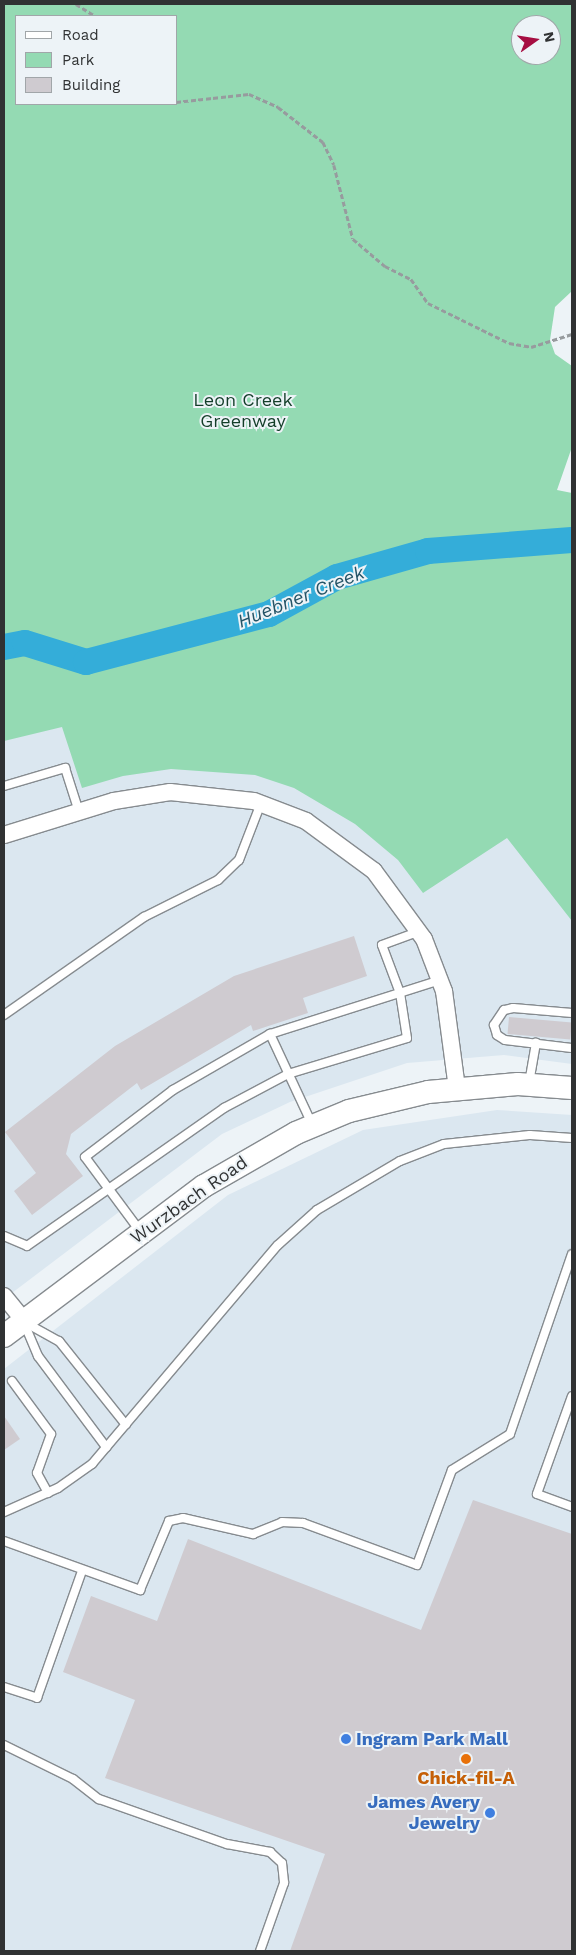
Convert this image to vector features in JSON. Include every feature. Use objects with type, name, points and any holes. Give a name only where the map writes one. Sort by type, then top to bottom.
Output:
[{"type":"main road","name":"Wurzbach Road","points":[[4,1336],[141,1233],[247,1158],[313,1126],[349,1111],[457,1088],[529,1084],[572,1088]]},
{"type":"street","points":[[4,835],[79,812],[170,792],[226,795],[261,803],[306,821],[354,852],[393,892],[420,931],[441,980],[457,1088]]},
{"type":"street","points":[[4,1296],[24,1321]]},
{"type":"lane","points":[[4,786],[65,768],[79,812]]},
{"type":"lane","points":[[4,1015],[144,917],[218,880],[239,860],[261,803]]},
{"type":"lane","points":[[4,1236],[27,1246],[107,1187],[224,1108],[288,1074],[407,1038],[400,993],[382,945],[420,931]]},
{"type":"lane","points":[[141,1233],[84,1157],[174,1090],[270,1034],[441,980]]},
{"type":"lane","points":[[572,1013],[513,1008],[496,1017],[497,1034],[536,1043],[572,1048]]},
{"type":"lane","points":[[270,1034],[313,1126]]},
{"type":"lane","points":[[529,1084],[536,1043]]},
{"type":"lane","points":[[4,1512],[48,1493],[92,1464],[278,1246],[317,1210],[400,1161],[444,1144],[522,1136],[572,1138]]},
{"type":"lane","points":[[4,1541],[82,1571],[140,1590],[169,1520],[184,1518],[253,1534],[282,1522],[303,1522],[418,1565],[452,1470],[510,1434],[572,1254]]},
{"type":"lane","points":[[24,1321],[59,1341],[126,1425]]},
{"type":"lane","points":[[24,1321],[38,1356],[106,1447]]},
{"type":"lane","points":[[12,1381],[51,1434],[37,1473],[48,1493]]},
{"type":"lane","points":[[572,1396],[537,1494],[572,1507]]},
{"type":"lane","points":[[4,1687],[37,1698],[82,1571]]},
{"type":"lane","points":[[4,1745],[73,1779],[99,1799],[227,1844],[270,1852],[282,1863],[284,1883],[260,1951]]},
{"type":"path","points":[[76,4],[93,15]]},
{"type":"path","points":[[178,102],[249,94],[278,107],[323,142],[334,165],[353,239],[385,266],[411,279],[428,304],[509,343],[531,347],[572,334]]},
{"type":"shaded area","points":[[4,715],[572,811],[572,1064],[504,1055],[407,1063],[290,1102],[222,1134],[4,1299]]},
{"type":"shaded area","points":[[497,1110],[572,1115],[572,1951],[4,1951],[4,1369],[228,1195],[363,1130]]},
{"type":"green space","name":"Leon Creek Greenway","points":[[4,4],[572,4],[572,291],[555,307],[550,340],[555,354],[572,366],[572,447],[557,490],[572,493],[572,921],[507,838],[423,893],[398,860],[355,824],[294,788],[255,775],[171,769],[123,776],[82,788],[62,727],[4,741]]},
{"type":"building","points":[[354,936],[367,976],[303,998],[308,1013],[253,1031],[251,1025],[141,1090],[137,1083],[71,1134],[66,1154],[83,1176],[32,1215],[14,1191],[36,1173],[5,1132],[115,1046],[234,976]]},
{"type":"building","points":[[509,1017],[572,1022],[570,1039],[508,1034]]},
{"type":"building","points":[[4,1416],[20,1439],[4,1450]]},
{"type":"building","name":"Ingram Park Mall","points":[[473,1500],[572,1534],[572,1951],[290,1951],[325,1854],[105,1778],[135,1700],[63,1672],[91,1596],[157,1621],[188,1539],[421,1630]]},
{"type":"waterway","name":"Huebner Creek","points":[[4,647],[25,643],[86,662],[269,614],[337,577],[428,551],[572,540]]},
{"type":"place","name":"Ingram Park Mall","points":[[346,1739]]},
{"type":"place","name":"Chick-fil-A","points":[[466,1759]]},
{"type":"place","name":"James Avery Jewelry","points":[[490,1813]]}]
